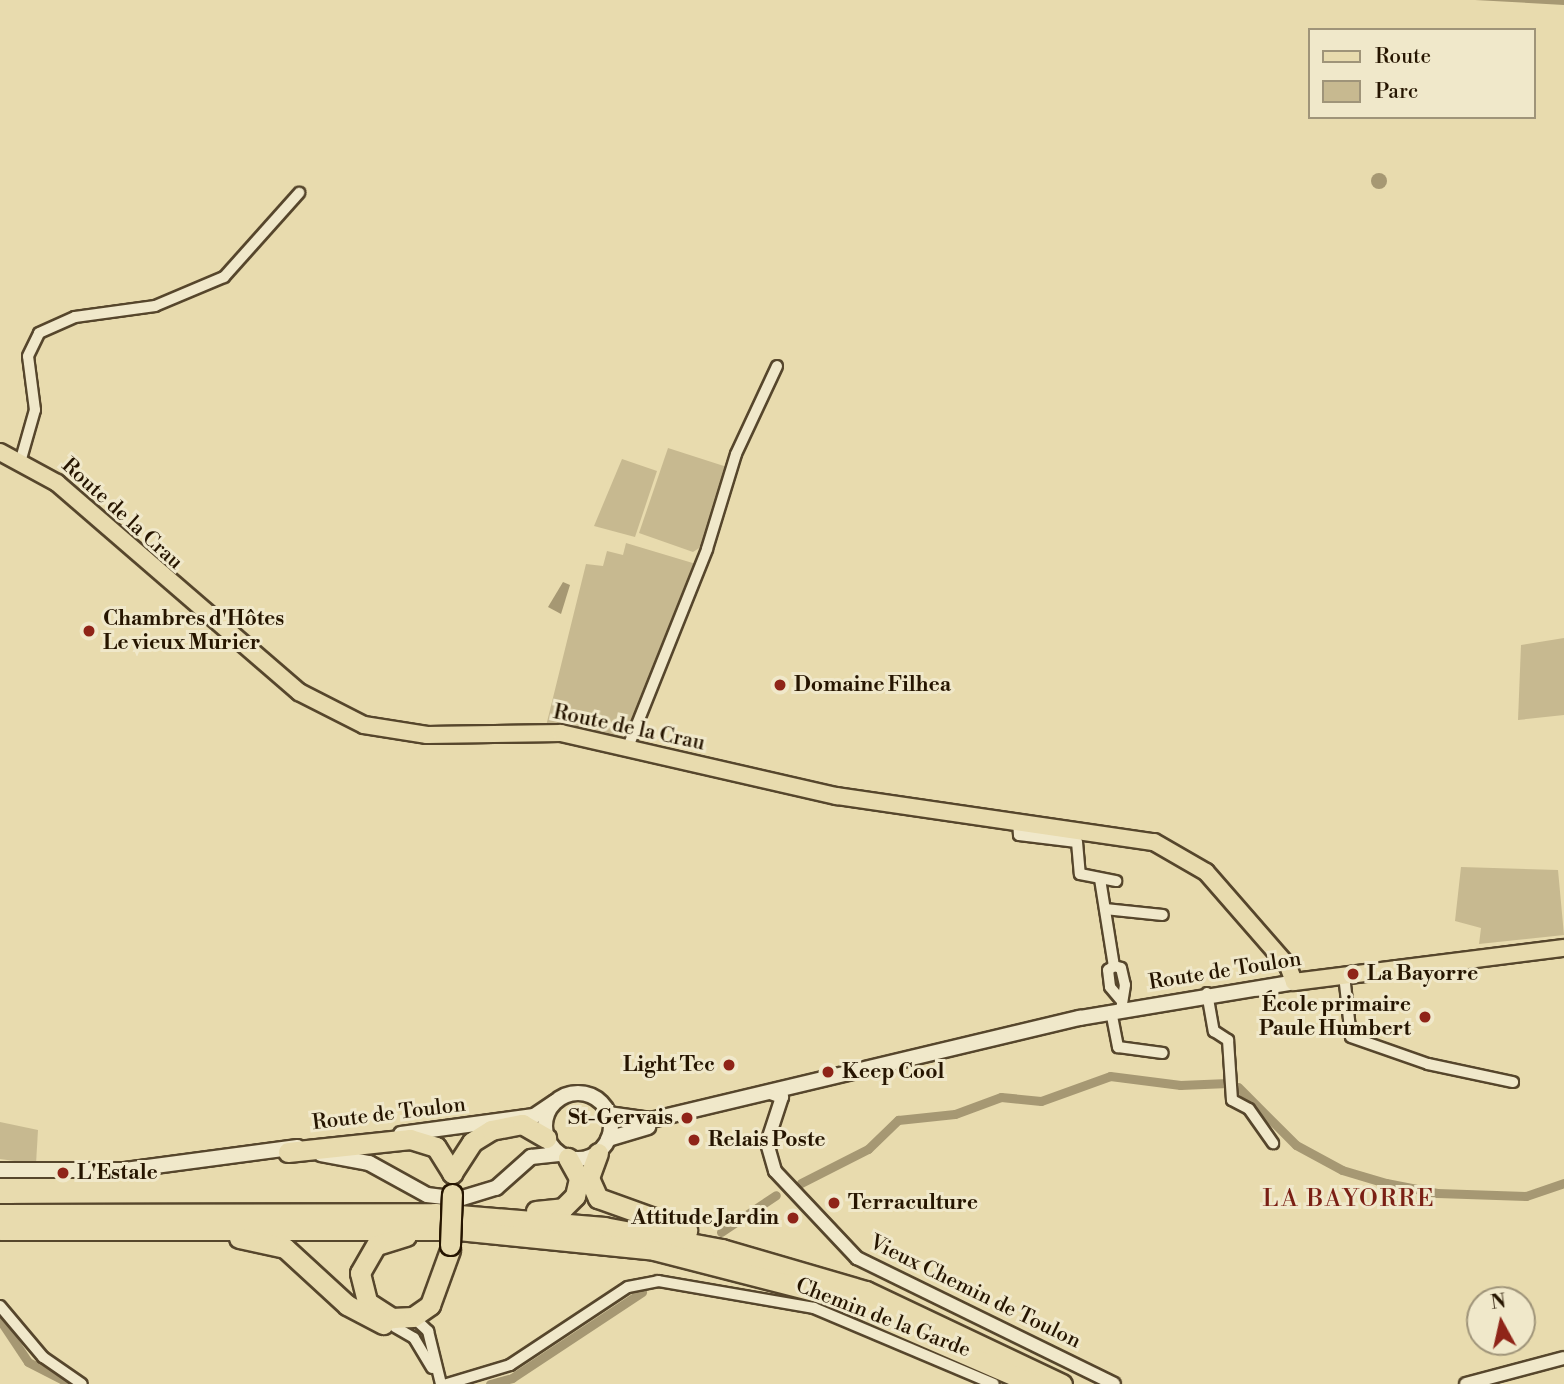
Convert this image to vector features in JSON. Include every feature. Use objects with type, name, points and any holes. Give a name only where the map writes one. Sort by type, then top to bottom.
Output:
[{"type":"highway","points":[[0,1230],[259,1240],[285,1248],[361,1315],[395,1327],[418,1325],[447,1296],[452,1173],[467,1139],[499,1122]]},
{"type":"highway","points":[[452,1173],[472,1142],[491,1130],[522,1124],[547,1138]]},
{"type":"highway","points":[[288,1152],[410,1139],[436,1147],[452,1173]]},
{"type":"highway","points":[[603,1146],[590,1183],[612,1207],[812,1268],[1062,1384]]},
{"type":"highway","points":[[0,1208],[398,1205],[551,1211],[570,1203],[578,1188],[563,1156]]},
{"type":"highway","points":[[0,1214],[372,1212],[542,1220],[681,1240],[866,1291]]},
{"type":"highway","points":[[0,1230],[496,1232],[654,1250],[793,1284],[901,1322],[1034,1384]]},
{"type":"highway","points":[[418,1325],[382,1314],[362,1293],[362,1264],[384,1241],[432,1236],[553,1243],[793,1284]]},
{"type":"highway","points":[[418,1325],[440,1290],[450,1247]]},
{"type":"main road","name":"Route de la Crau","points":[[0,452],[21,459],[57,483],[271,670],[337,715],[393,732],[537,730],[628,747],[837,796],[1122,835],[1175,851],[1206,872],[1288,965],[1294,982]]},
{"type":"main road","name":"Route de Toulon","points":[[608,1114],[651,1120],[774,1094],[1117,1006],[1324,977],[1564,948]]},
{"type":"main road","points":[[1288,965],[1324,977]]},
{"type":"main road","name":"Route de Toulon","points":[[603,1146],[798,1085],[897,1063]]},
{"type":"main road","points":[[585,1094],[608,1114],[603,1146],[563,1156],[547,1138],[545,1119],[555,1102],[585,1094]]},
{"type":"main road","name":"Route de Toulon","points":[[0,1170],[93,1172],[225,1157],[499,1122],[534,1116],[555,1102]]},
{"type":"main road","name":"Route de Toulon","points":[[225,1157],[288,1152],[360,1160],[427,1195],[459,1199],[496,1188],[531,1157],[563,1156]]},
{"type":"street","points":[[21,459],[35,410],[28,356],[39,333],[75,317],[155,306],[224,277],[299,193]]},
{"type":"street","points":[[628,747],[707,549],[736,454],[777,366]]},
{"type":"street","points":[[1017,821],[1019,835],[1077,842],[1080,874],[1116,881]]},
{"type":"street","points":[[1100,879],[1114,966],[1108,970],[1110,987],[1117,1006],[1118,1047],[1163,1053]]},
{"type":"street","points":[[1105,909],[1163,915]]},
{"type":"street","points":[[1344,975],[1351,1037],[1404,1057],[1513,1082]]},
{"type":"street","points":[[1207,993],[1212,1025],[1228,1040],[1232,1100],[1250,1110],[1273,1143]]},
{"type":"street","name":"Vieux Chemin de Toulon","points":[[774,1094],[767,1143],[775,1171],[857,1258],[1114,1384]]},
{"type":"street","name":"Chemin de la Garde","points":[[447,1384],[510,1365],[628,1287],[658,1281],[814,1308],[994,1384]]},
{"type":"street","points":[[0,1306],[43,1357],[82,1384]]},
{"type":"street","points":[[418,1325],[440,1384]]},
{"type":"street","points":[[418,1325],[440,1384]]},
{"type":"street","points":[[1466,1384],[1564,1358]]},
{"type":"green space","points":[[668,448],[727,467],[707,543],[693,552],[639,533]]},
{"type":"green space","points":[[622,459],[657,471],[635,537],[594,526]]},
{"type":"green space","points":[[626,543],[696,564],[627,741],[546,726],[586,564],[603,566],[607,551],[623,555]]},
{"type":"green space","points":[[1564,638],[1564,715],[1518,720],[1521,645]]},
{"type":"green space","points":[[1461,867],[1558,870],[1564,935],[1479,944],[1481,928],[1455,921]]},
{"type":"green space","points":[[0,1122],[38,1130],[36,1164],[0,1159]]},
{"type":"shaded area","points":[[1475,0],[1564,0],[1564,5]]},
{"type":"shaded area","points":[[1376,173],[1382,173],[1387,181],[1385,187],[1376,189],[1371,184],[1371,178]]},
{"type":"shaded area","points":[[563,582],[570,585],[561,614],[548,607]]},
{"type":"waterway","points":[[801,1183],[868,1149],[898,1120],[955,1114],[1001,1097],[1041,1101],[1110,1076],[1180,1085],[1228,1083]]},
{"type":"waterway","points":[[1238,1087],[1296,1145],[1342,1170],[1386,1183],[1437,1193],[1526,1196],[1564,1183]]},
{"type":"waterway","points":[[721,1232],[776,1195]]},
{"type":"waterway","points":[[490,1384],[512,1378],[642,1292]]},
{"type":"waterway","points":[[0,1320],[28,1362],[71,1384]]},
{"type":"place","name":"Chambres d'Hôtes Le vieux Murier","points":[[89,631]]},
{"type":"place","name":"Domaine Filhea","points":[[780,685]]},
{"type":"place","name":"La Bayorre","points":[[1353,974]]},
{"type":"place","name":"École primaire Paule Humbert","points":[[1425,1017]]},
{"type":"place","name":"Light Tec","points":[[729,1065]]},
{"type":"place","name":"Keep Cool","points":[[828,1072]]},
{"type":"place","name":"St-Gervais","points":[[687,1118]]},
{"type":"place","name":"Relais Poste","points":[[694,1140]]},
{"type":"place","name":"L'Estale","points":[[63,1173]]},
{"type":"place","name":"Terraculture","points":[[834,1203]]},
{"type":"place","name":"Attitude Jardin","points":[[793,1218]]},
{"type":"district","name":"LA BAYORRE","points":[[1349,1200]]}]
